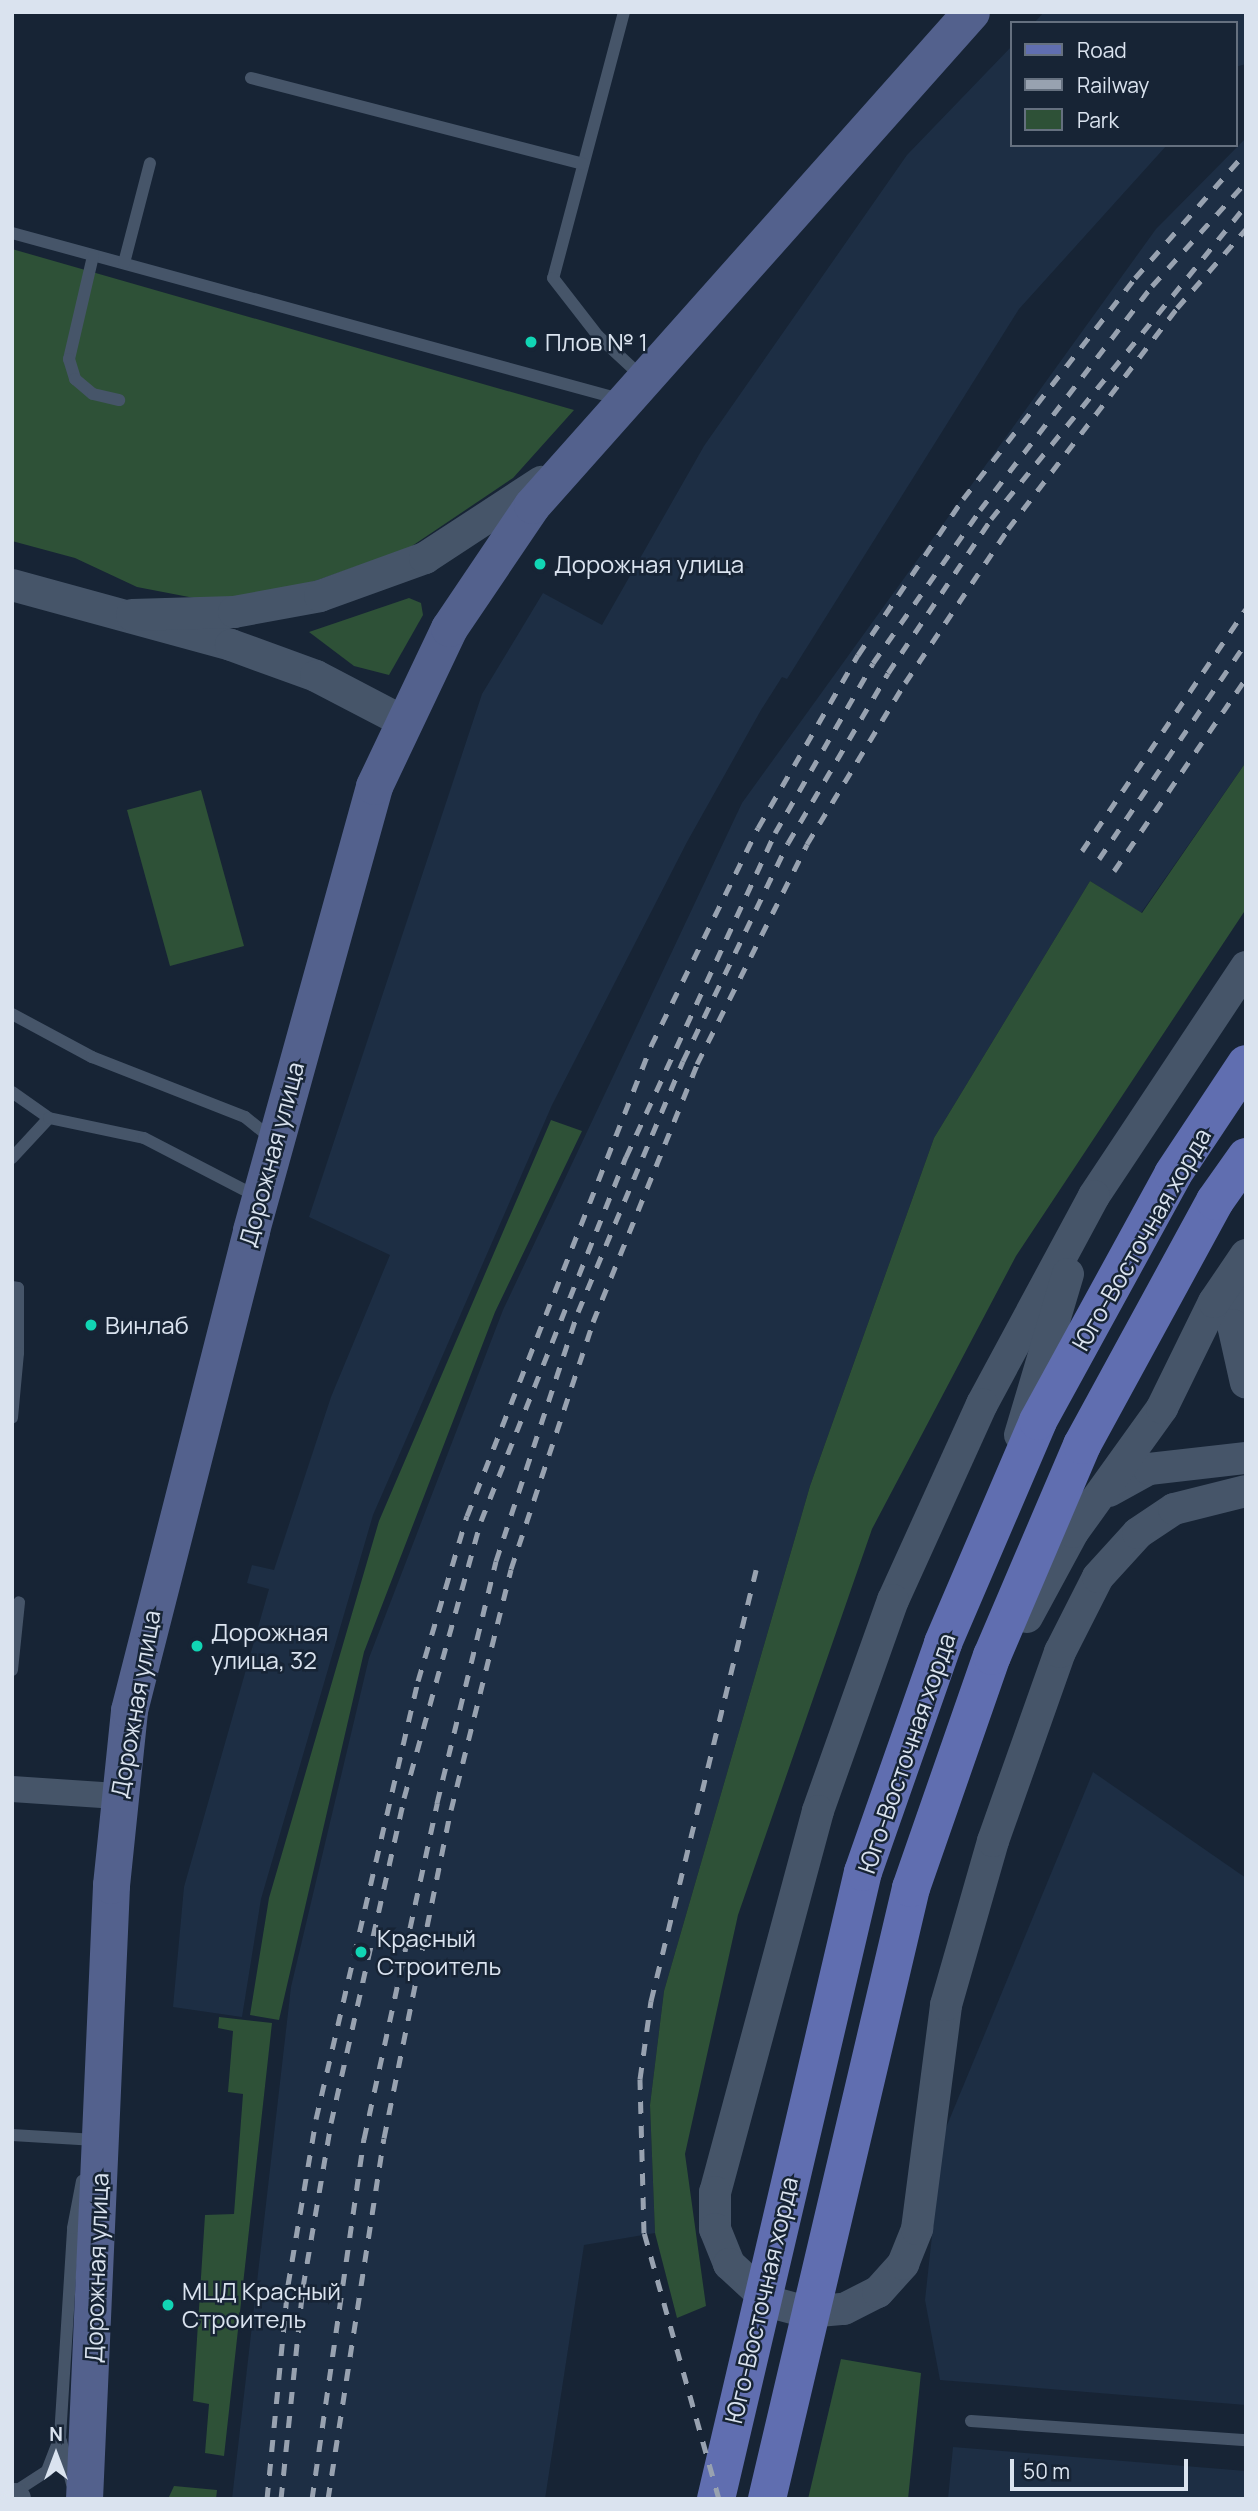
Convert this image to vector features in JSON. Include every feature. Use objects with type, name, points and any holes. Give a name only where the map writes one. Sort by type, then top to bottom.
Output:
[{"type":"main road","name":"Дорожная улица","points":[[82,2499],[117,1796],[144,1638],[362,825],[402,721],[469,596],[565,464],[971,12]]},
{"type":"main road","name":"Юго-Восточная хорда","points":[[716,2499],[863,1872],[943,1643],[1038,1421],[1160,1197],[1246,1064]]},
{"type":"main road","name":"Юго-Восточная хорда","points":[[767,2499],[911,1888],[992,1656],[1082,1445],[1246,1157]]},
{"type":"street","points":[[132,615],[276,607],[390,573],[461,540],[565,464]]},
{"type":"street","points":[[12,585],[132,615],[316,676],[402,721]]},
{"type":"street","points":[[1246,967],[1094,1196],[982,1404],[892,1600],[818,1811],[715,2192],[715,2230],[724,2256],[740,2280],[770,2302],[807,2312],[844,2309],[878,2292],[903,2264],[917,2230],[946,2005],[993,1841],[1060,1652],[1098,1577],[1138,1533],[1174,1509],[1246,1491]]},
{"type":"street","points":[[999,1512],[1094,1196]]},
{"type":"street","points":[[911,1888],[1036,1595],[1073,1532],[1104,1493],[1162,1409],[1214,1302],[1246,1255]]},
{"type":"street","points":[[1246,1279],[1233,1325],[1246,1383]]},
{"type":"street","points":[[1104,1493],[1149,1469],[1246,1458]]},
{"type":"street","points":[[12,1788],[117,1796]]},
{"type":"lane","points":[[624,12],[553,278],[597,336],[631,388]]},
{"type":"lane","points":[[251,78],[583,164]]},
{"type":"lane","points":[[124,263],[150,163]]},
{"type":"lane","points":[[12,233],[93,256],[631,388]]},
{"type":"lane","points":[[93,256],[69,359],[75,379],[119,400]]},
{"type":"lane","points":[[12,1014],[92,1057],[245,1117],[275,1142]]},
{"type":"lane","points":[[12,1092],[49,1118],[144,1138],[260,1198]]},
{"type":"lane","points":[[12,1158],[49,1118]]},
{"type":"lane","points":[[12,1287],[18,1288],[12,1418]]},
{"type":"lane","points":[[12,1670],[19,1602]]},
{"type":"lane","points":[[12,2136],[100,2140],[83,2177],[73,2228],[60,2437],[47,2471],[13,2497]]},
{"type":"lane","points":[[971,2421],[1246,2440]]},
{"type":"lane","points":[[60,2437],[82,2499]]},
{"type":"shaded area","points":[[1044,12],[1246,12],[1246,64],[1237,66],[1237,21],[1036,21]]},
{"type":"shaded area","points":[[1010,48],[1010,147],[1165,147],[1019,309],[787,679],[782,677],[761,710],[687,842],[552,1105],[373,1515],[261,1899],[242,2017],[173,2007],[184,1887],[269,1589],[247,1583],[252,1565],[274,1570],[331,1397],[390,1255],[309,1217],[482,694],[543,593],[602,625],[704,446],[907,155]]},
{"type":"shaded area","points":[[1246,138],[1246,762],[1141,913],[1090,881],[934,1138],[810,1486],[664,1991],[650,2105],[655,2233],[584,2245],[545,2499],[232,2499],[291,1987],[369,1658],[503,1310],[742,803],[1156,229]]},
{"type":"shaded area","points":[[1093,1772],[1246,1878],[1246,2405],[940,2380],[925,2300],[943,2135]]},
{"type":"shaded area","points":[[953,2447],[1246,2471],[1246,2499],[948,2499]]},
{"type":"green space","points":[[12,249],[574,410],[513,478],[409,548],[278,594],[215,602],[137,587],[75,558],[12,541]]},
{"type":"green space","points":[[409,598],[421,603],[423,615],[389,675],[354,666],[309,632]]},
{"type":"green space","points":[[1246,762],[1246,909],[1016,1256],[872,1529],[738,1915],[685,2154],[706,2306],[677,2318],[655,2233],[650,2105],[664,1991],[810,1486],[934,1138],[1090,881],[1142,913]]},
{"type":"green space","points":[[201,790],[244,946],[170,966],[127,810]]},
{"type":"green space","points":[[551,1120],[582,1131],[495,1312],[364,1652],[279,2020],[250,2015],[269,1898],[379,1521]]},
{"type":"green space","points":[[219,2017],[272,2023],[224,2456],[205,2453],[209,2404],[193,2401],[205,2215],[234,2214],[243,2094],[228,2092],[233,2031],[218,2028]]},
{"type":"green space","points":[[841,2359],[921,2373],[908,2499],[808,2499]]},
{"type":"green space","points":[[174,2486],[217,2490],[216,2499],[168,2499]]},
{"type":"railway","points":[[267,2499],[288,2285],[316,2119],[418,1681],[467,1516],[651,1046],[758,828],[858,655],[963,499],[1135,278],[1246,152]]},
{"type":"railway","points":[[281,2499],[303,2287],[331,2123],[404,1798],[481,1521],[626,1157],[775,833],[873,663],[980,510],[1152,286],[1246,182]]},
{"type":"railway","points":[[312,2499],[364,2139],[437,1803],[496,1561],[578,1312],[683,1061],[788,843],[888,673],[991,519],[1246,205]]},
{"type":"railway","points":[[328,2499],[384,2138],[451,1810],[511,1569],[593,1322],[697,1064],[807,844],[905,683],[1008,529],[1177,308],[1246,229]]},
{"type":"railway","points":[[1082,851],[1246,609]]},
{"type":"railway","points":[[1099,859],[1246,643]]},
{"type":"railway","points":[[1114,871],[1246,678]]},
{"type":"railway","points":[[719,2499],[644,2233],[640,2079],[651,2001],[756,1570]]},
{"type":"place","name":"Плов № 1","points":[[531,342]]},
{"type":"place","name":"Дорожная улица","points":[[540,564]]},
{"type":"place","name":"Винлаб","points":[[91,1325]]},
{"type":"place","name":"Дорожная улица, 32","points":[[197,1646]]},
{"type":"place","name":"Красный Строитель","points":[[361,1952]]},
{"type":"place","name":"МЦД Красный Строитель","points":[[168,2305]]}]
